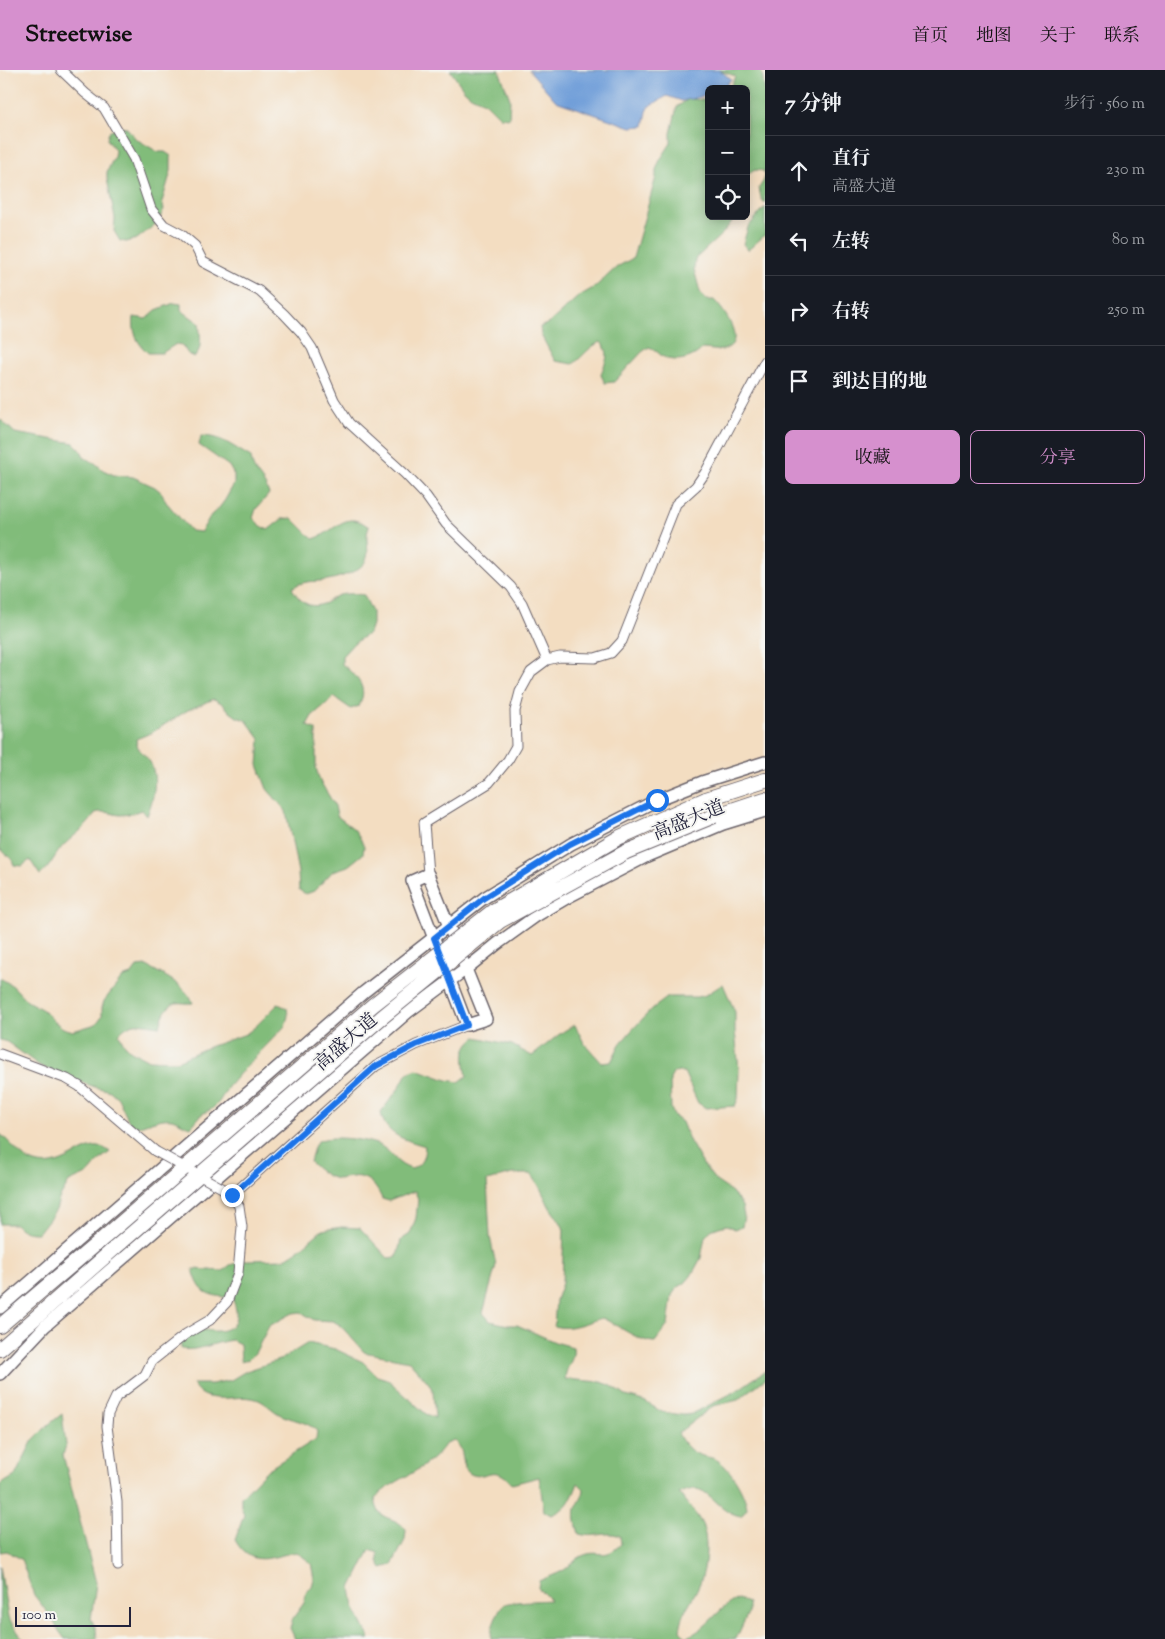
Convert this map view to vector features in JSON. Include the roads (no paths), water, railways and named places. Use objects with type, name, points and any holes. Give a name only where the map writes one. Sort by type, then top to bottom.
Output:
[{"type":"highway","points":[[731,791],[765,776]]},
{"type":"highway","name":"高盛大道","points":[[0,1326],[373,1005],[494,911],[620,837],[706,799],[765,780]]},
{"type":"highway","name":"高盛大道","points":[[0,1349],[381,1018],[500,921],[626,852],[714,816],[765,799]]},
{"type":"main road","name":"高盛大道","points":[[0,1308],[364,992],[484,898],[570,844],[657,800],[702,782],[765,762]]},
{"type":"main road","name":"高盛大道","points":[[0,1374],[44,1326],[408,1012],[497,944],[536,916],[609,875],[723,824],[765,811]]},
{"type":"main road","points":[[428,874],[449,926],[486,1019],[467,1025],[412,881],[428,874]]},
{"type":"street","points":[[61,70],[104,108],[134,159],[151,208],[164,225],[181,234],[195,246],[204,262],[259,291],[284,314],[301,332],[312,348],[334,400],[349,423],[405,474],[426,496],[446,524],[511,586],[522,603],[547,660]]},
{"type":"street","points":[[428,874],[424,823],[489,783],[508,760],[516,746],[515,711],[520,692],[531,672],[547,660],[560,657],[595,658],[611,653],[622,641],[676,504],[701,480],[765,362]]},
{"type":"street","points":[[232,1195],[376,1066],[416,1045],[467,1025]]},
{"type":"street","points":[[0,1054],[67,1078],[80,1086],[155,1151],[222,1188],[232,1195],[239,1206],[242,1227],[238,1273],[227,1302],[210,1320],[186,1334],[152,1361],[145,1375],[116,1397],[108,1414],[107,1426],[117,1502],[118,1565]]},
{"type":"water","points":[[529,70],[719,70],[731,79],[726,85],[705,85],[705,96],[682,101],[667,96],[648,107],[644,126],[631,127],[556,101]]}]
